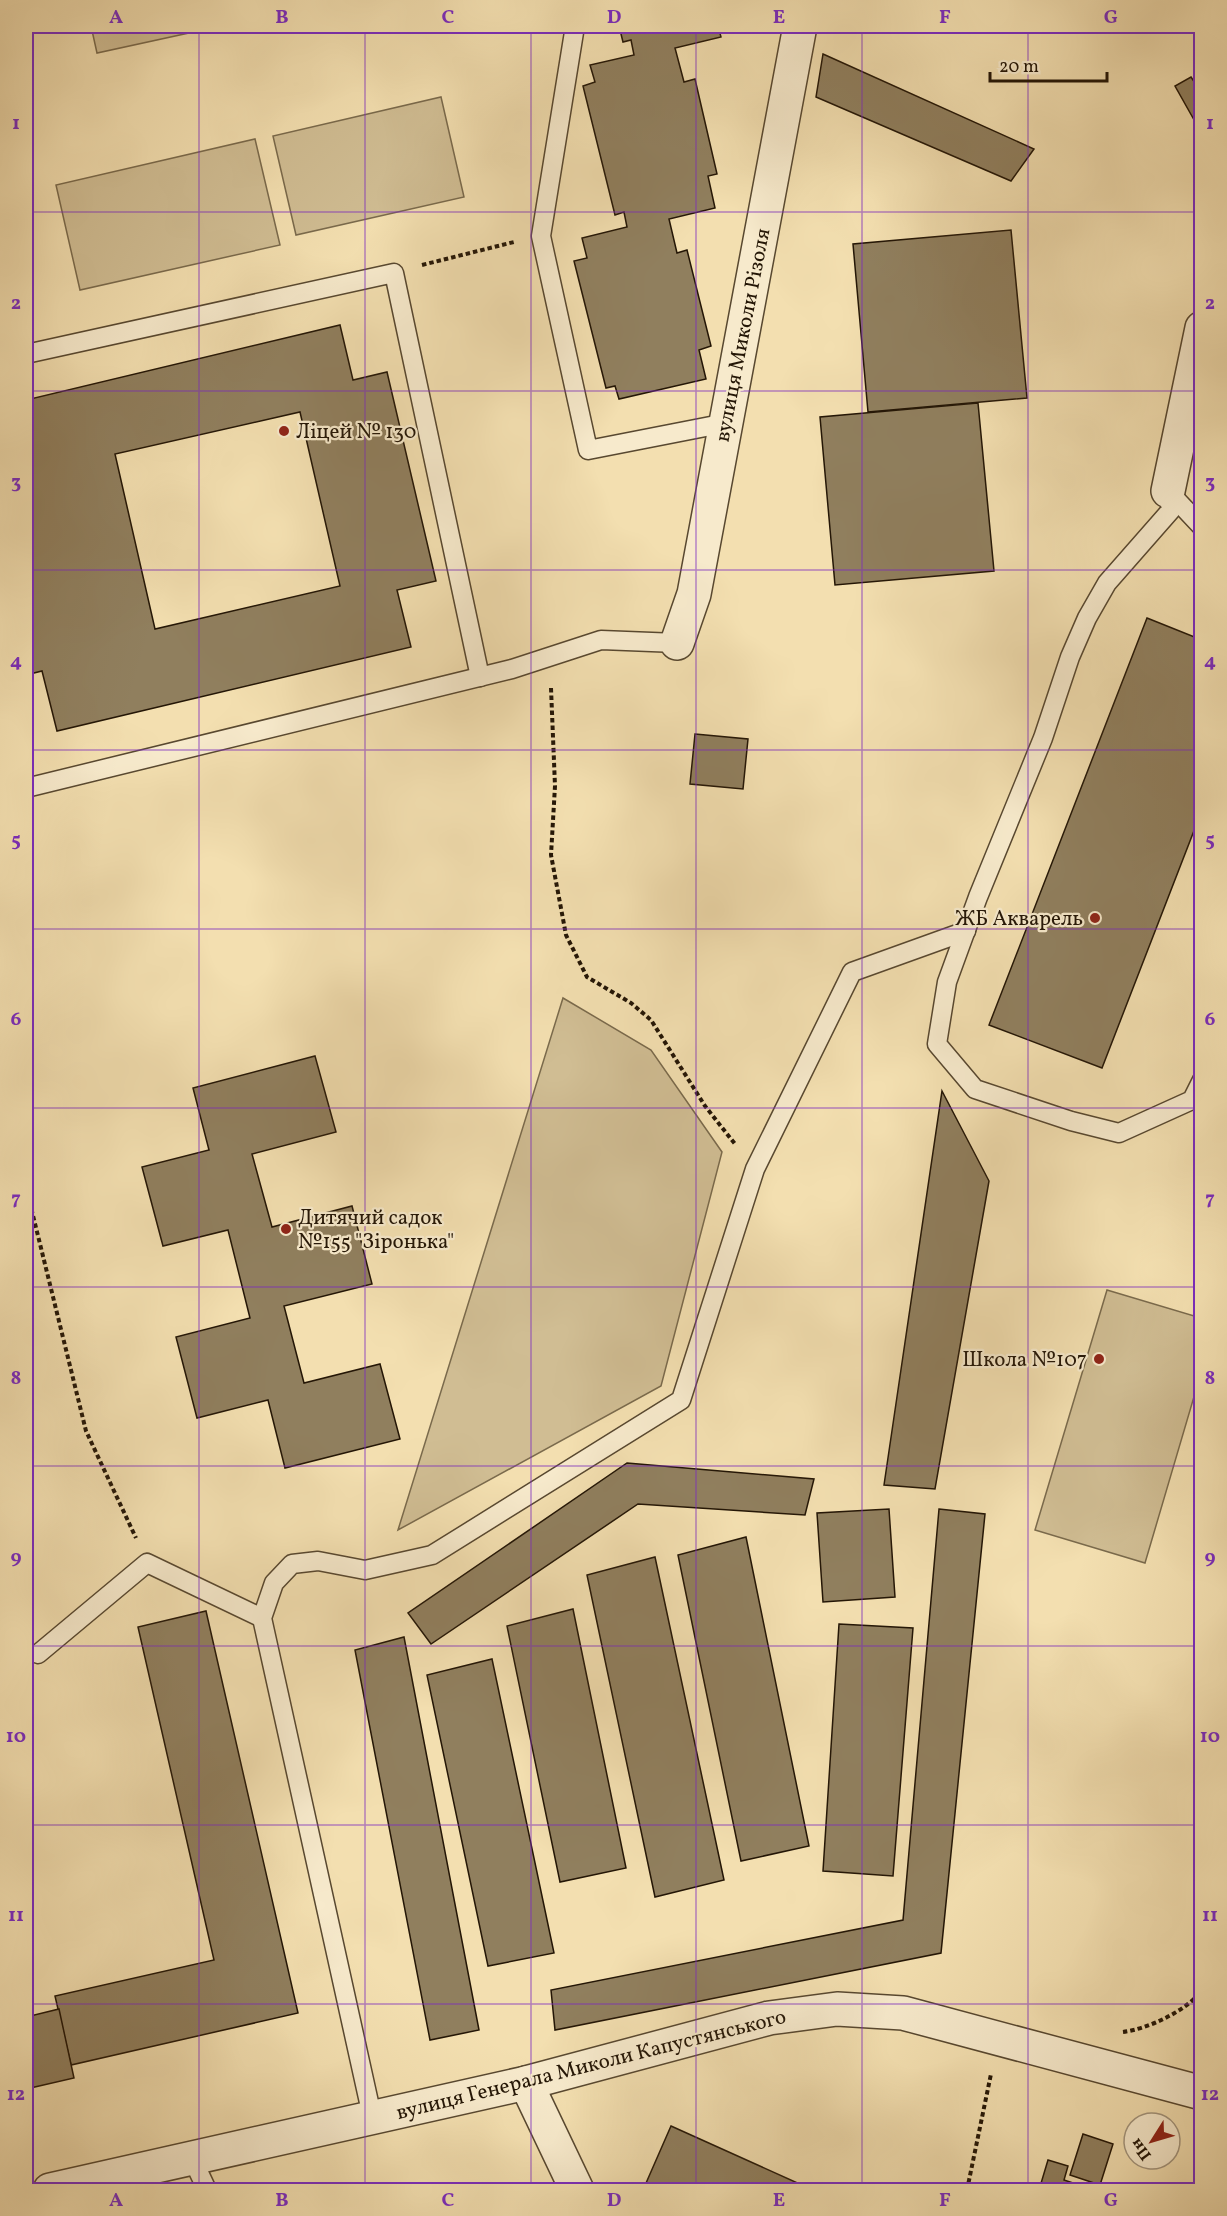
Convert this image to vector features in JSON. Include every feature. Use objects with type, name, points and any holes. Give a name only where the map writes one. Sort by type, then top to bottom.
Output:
[{"type":"street","name":"вулиця Миколи Різоля","points":[[677,643],[694,594],[800,26]]},
{"type":"street","points":[[1168,491],[1202,328]]},
{"type":"street","name":"вулиця Генерала Миколи Капустянського","points":[[50,2190],[526,2083],[769,2018],[837,2009],[903,2013],[1202,2093]]},
{"type":"street","points":[[526,2083],[577,2190]]},
{"type":"lane","points":[[575,26],[541,236],[588,450],[726,423]]},
{"type":"lane","points":[[26,354],[394,273],[480,676]]},
{"type":"lane","points":[[1168,491],[1202,527]]},
{"type":"lane","points":[[1168,491],[1171,510],[1107,583],[1087,618],[1070,657],[1043,738],[947,982],[937,1044],[975,1089],[1071,1121],[1119,1133],[1192,1100],[1202,1080]]},
{"type":"lane","points":[[26,788],[480,676],[601,640],[677,643]]},
{"type":"lane","points":[[372,2116],[261,1618],[274,1583],[292,1564],[318,1561],[365,1570],[432,1556],[681,1400],[755,1169],[852,972],[966,931]]},
{"type":"lane","points":[[38,1654],[147,1563],[261,1618]]},
{"type":"lane","points":[[192,2158],[207,2190]]},
{"type":"path","points":[[394,273],[541,236]]},
{"type":"path","points":[[549,657],[555,786],[551,855],[566,935],[587,977],[632,1003],[651,1020],[705,1106],[755,1169]]},
{"type":"path","points":[[26,1187],[86,1431],[147,1563]]},
{"type":"path","points":[[967,2190],[998,2039]]},
{"type":"shaded area","points":[[91,26],[221,26],[97,53]]},
{"type":"shaded area","points":[[441,97],[464,197],[296,235],[273,136]]},
{"type":"shaded area","points":[[255,139],[280,245],[80,290],[56,185]]},
{"type":"shaded area","points":[[563,998],[651,1050],[722,1152],[661,1386],[398,1530]]},
{"type":"shaded area","points":[[1107,1290],[1201,1318],[1201,1373],[1145,1563],[1035,1530]]},
{"type":"building","points":[[619,26],[718,26],[721,37],[675,48],[684,82],[695,79],[717,174],[708,176],[715,208],[669,219],[677,253],[687,250],[711,346],[699,350],[706,379],[619,399],[615,386],[606,388],[574,261],[587,258],[582,238],[627,227],[624,212],[615,215],[583,86],[595,82],[590,65],[634,55],[631,40],[623,42]]},
{"type":"building","points":[[823,54],[1034,149],[1011,181],[816,97]]},
{"type":"building","points":[[1191,77],[1195,83],[1202,79],[1202,134],[1175,86]]},
{"type":"building","points":[[1011,230],[1027,398],[868,412],[853,244]]},
{"type":"building","points":[[340,325],[353,380],[387,372],[436,581],[397,590],[411,647],[57,731],[42,671],[26,675],[26,400]],"holes":[[[300,412],[340,586],[155,629],[115,454]]]},
{"type":"building","points":[[978,403],[994,571],[835,585],[820,417]]},
{"type":"building","name":"ЖБ Акварель","points":[[1147,618],[1202,640],[1202,810],[1102,1068],[989,1025]]},
{"type":"building","points":[[695,734],[748,739],[743,789],[690,784]]},
{"type":"building","points":[[315,1056],[336,1132],[252,1154],[272,1227],[352,1206],[372,1284],[284,1306],[304,1383],[380,1364],[400,1439],[285,1468],[268,1400],[197,1418],[176,1337],[250,1318],[228,1230],[163,1246],[142,1167],[209,1150],[193,1088]]},
{"type":"building","points":[[942,1091],[989,1181],[935,1489],[884,1485]]},
{"type":"building","points":[[627,1463],[814,1479],[805,1515],[638,1504],[431,1644],[408,1613]]},
{"type":"building","points":[[889,1509],[895,1597],[823,1602],[817,1513]]},
{"type":"building","points":[[939,1509],[985,1514],[941,1953],[555,2030],[551,1990],[903,1920]]},
{"type":"building","points":[[746,1537],[809,1846],[741,1861],[678,1555]]},
{"type":"building","points":[[655,1557],[724,1880],[655,1897],[587,1575]]},
{"type":"building","points":[[573,1609],[626,1868],[560,1882],[507,1626]]},
{"type":"building","points":[[206,1611],[298,2013],[71,2065],[55,1996],[214,1960],[138,1627]]},
{"type":"building","points":[[839,1624],[913,1628],[893,1876],[823,1871]]},
{"type":"building","points":[[404,1637],[479,2030],[430,2040],[355,1650]]},
{"type":"building","points":[[492,1659],[554,1953],[488,1966],[427,1675]]},
{"type":"building","points":[[59,2009],[74,2078],[26,2089],[26,2017]]},
{"type":"building","points":[[671,2126],[813,2190],[643,2190]]},
{"type":"building","points":[[1083,2134],[1113,2144],[1100,2185],[1070,2175]]},
{"type":"building","points":[[1048,2160],[1068,2166],[1064,2180],[1079,2185],[1077,2190],[1039,2190]]},
{"type":"place","name":"Ліцей № 130","points":[[284,431]]},
{"type":"place","name":"ЖБ Акварель","points":[[1095,918]]},
{"type":"place","name":"Дитячий садок №155 \"Зіронька\"","points":[[286,1229]]},
{"type":"place","name":"Школа №107","points":[[1099,1359]]}]
